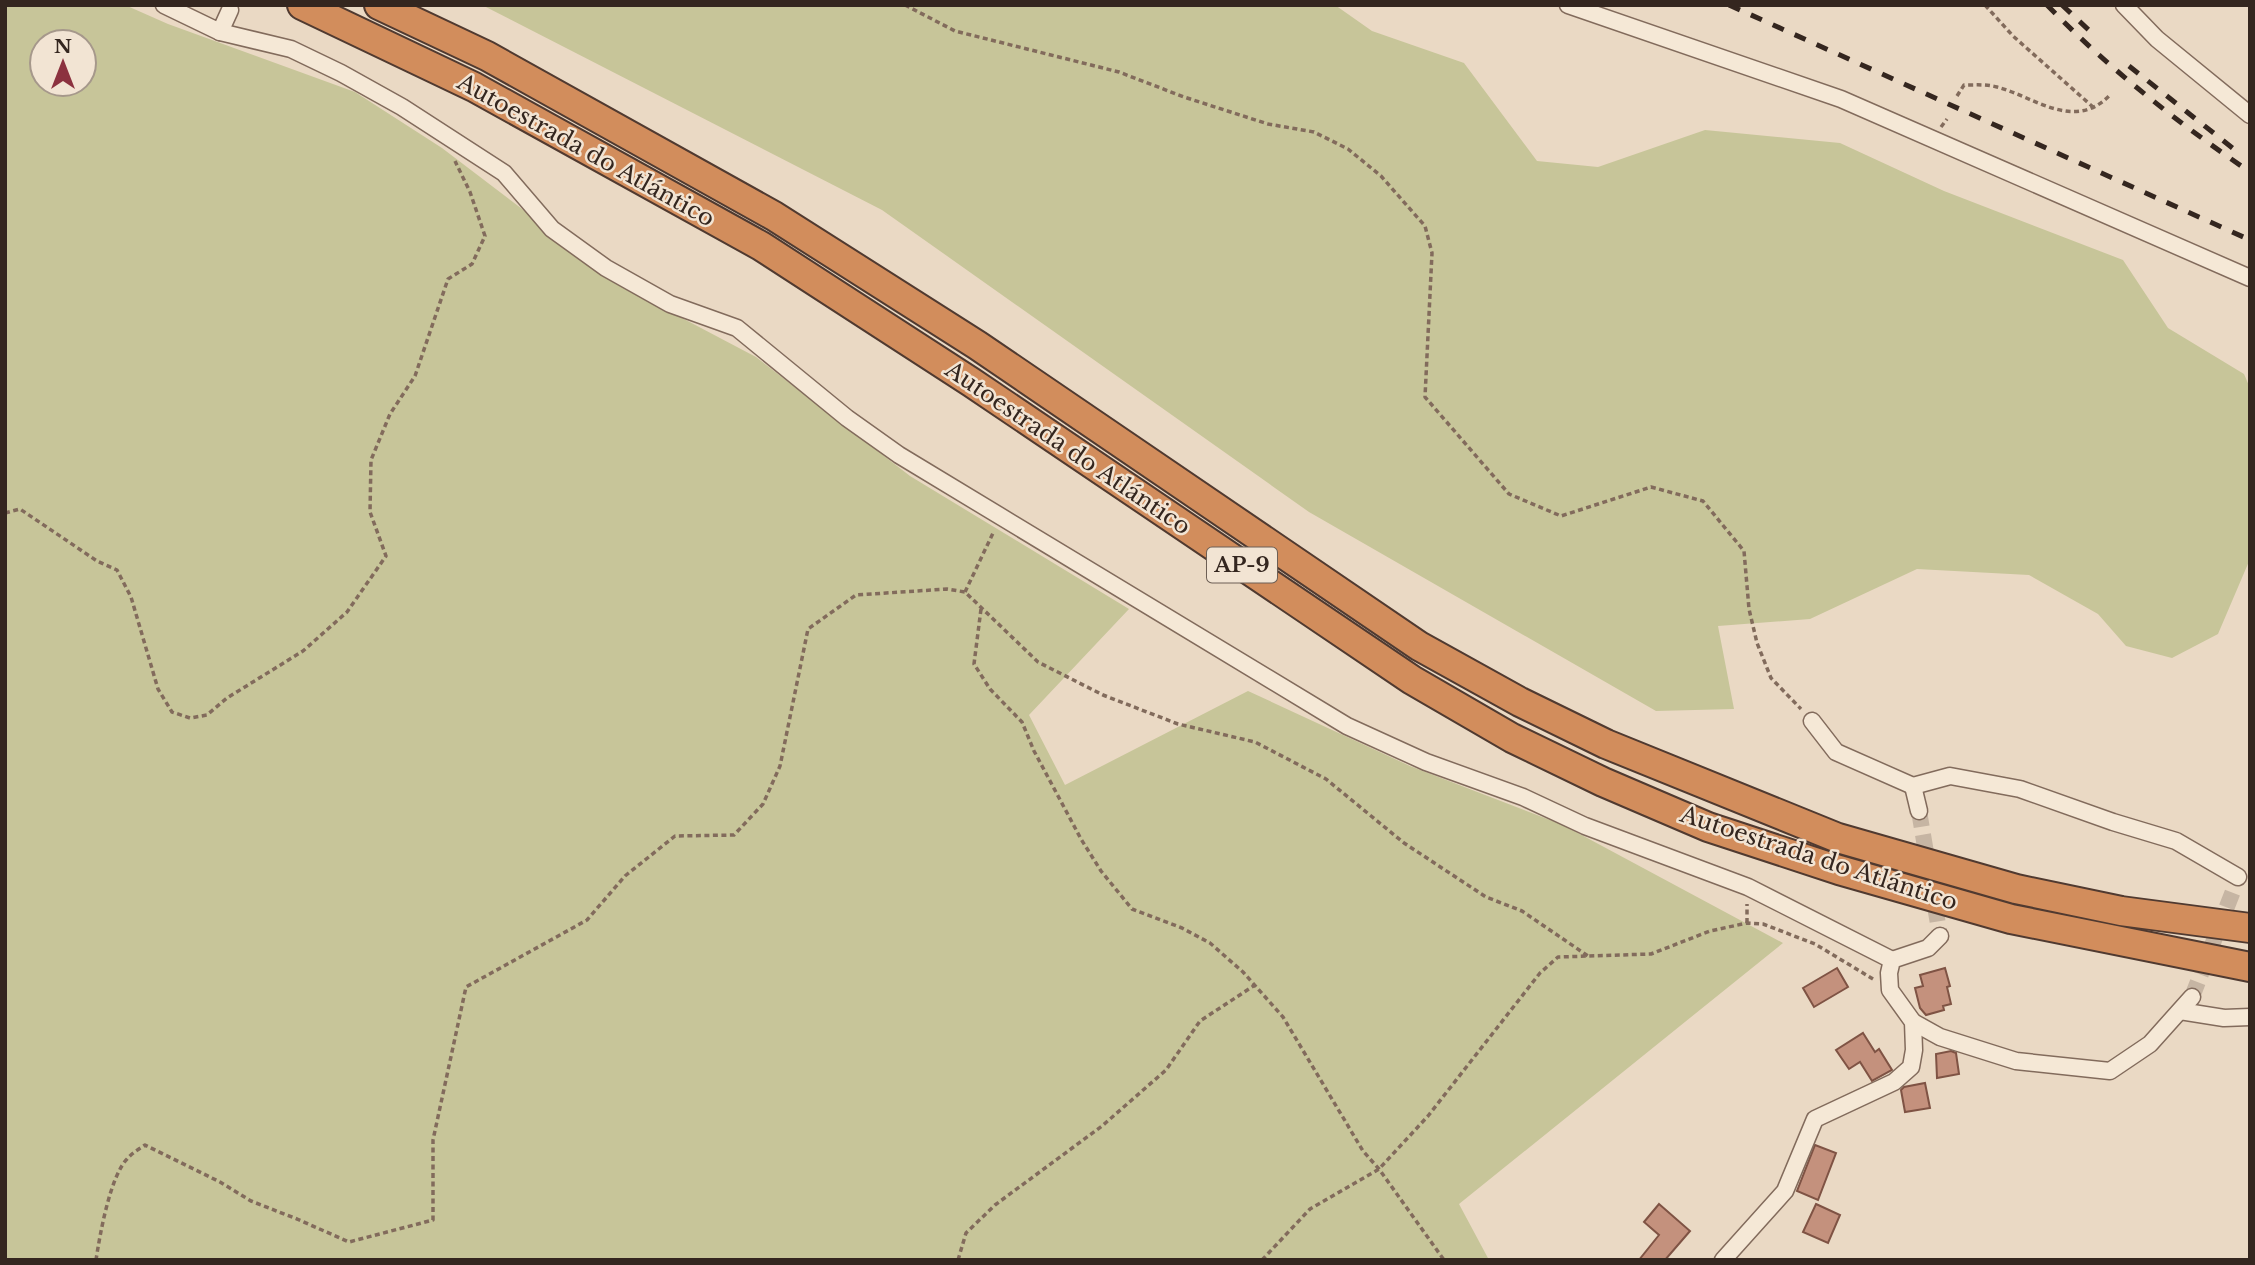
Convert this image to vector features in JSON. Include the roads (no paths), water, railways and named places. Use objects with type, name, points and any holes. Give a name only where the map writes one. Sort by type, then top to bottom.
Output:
[{"type":"highway","name":"Autoestrada do Atlántico","points":[[302,5],[474,87],[761,246],[971,382],[1412,680],[1512,738],[1603,782],[1708,827],[1839,870],[2011,919],[2250,967]]},
{"type":"highway","name":"Autoestrada do Atlántico","points":[[379,5],[487,56],[774,216],[977,345],[1419,646],[1520,702],[1606,744],[1838,838],[2016,888],[2121,911],[2250,928]]},
{"type":"street","points":[[164,5],[220,32],[291,49],[402,107],[504,173],[552,229],[606,268],[670,304],[737,328],[857,425],[899,455],[1347,726],[1426,762],[1523,797],[1585,826],[1748,887],[1892,960],[1928,948],[1940,936]]},
{"type":"street","points":[[1568,5],[1841,99],[2250,278]]},
{"type":"street","points":[[2124,5],[2157,39],[2250,115]]},
{"type":"street","points":[[220,32],[230,10]]},
{"type":"street","points":[[1812,721],[1836,752],[1913,786],[1950,776],[2020,789],[2176,841],[2241,880]]},
{"type":"street","points":[[1913,786],[1919,811]]},
{"type":"street","points":[[1892,960],[1889,973],[1890,990],[1913,1022],[1940,1037],[2016,1061],[2110,1070],[2150,1044],[2192,997]]},
{"type":"street","points":[[2180,1011],[2224,1018],[2250,1017]]},
{"type":"street","points":[[1723,1260],[1785,1191],[1815,1119],[1894,1082],[1911,1067],[1914,1050],[1913,1022]]},
{"type":"tunnel","points":[[1919,811],[1940,936]]},
{"type":"tunnel","points":[[2192,997],[2235,886]]},
{"type":"railway","points":[[1729,5],[2250,240]]},
{"type":"railway","points":[[2047,5],[2094,51],[2144,94],[2250,172]]},
{"type":"railway","points":[[2062,5],[2092,33]]},
{"type":"railway","points":[[2129,66],[2235,150]]}]
